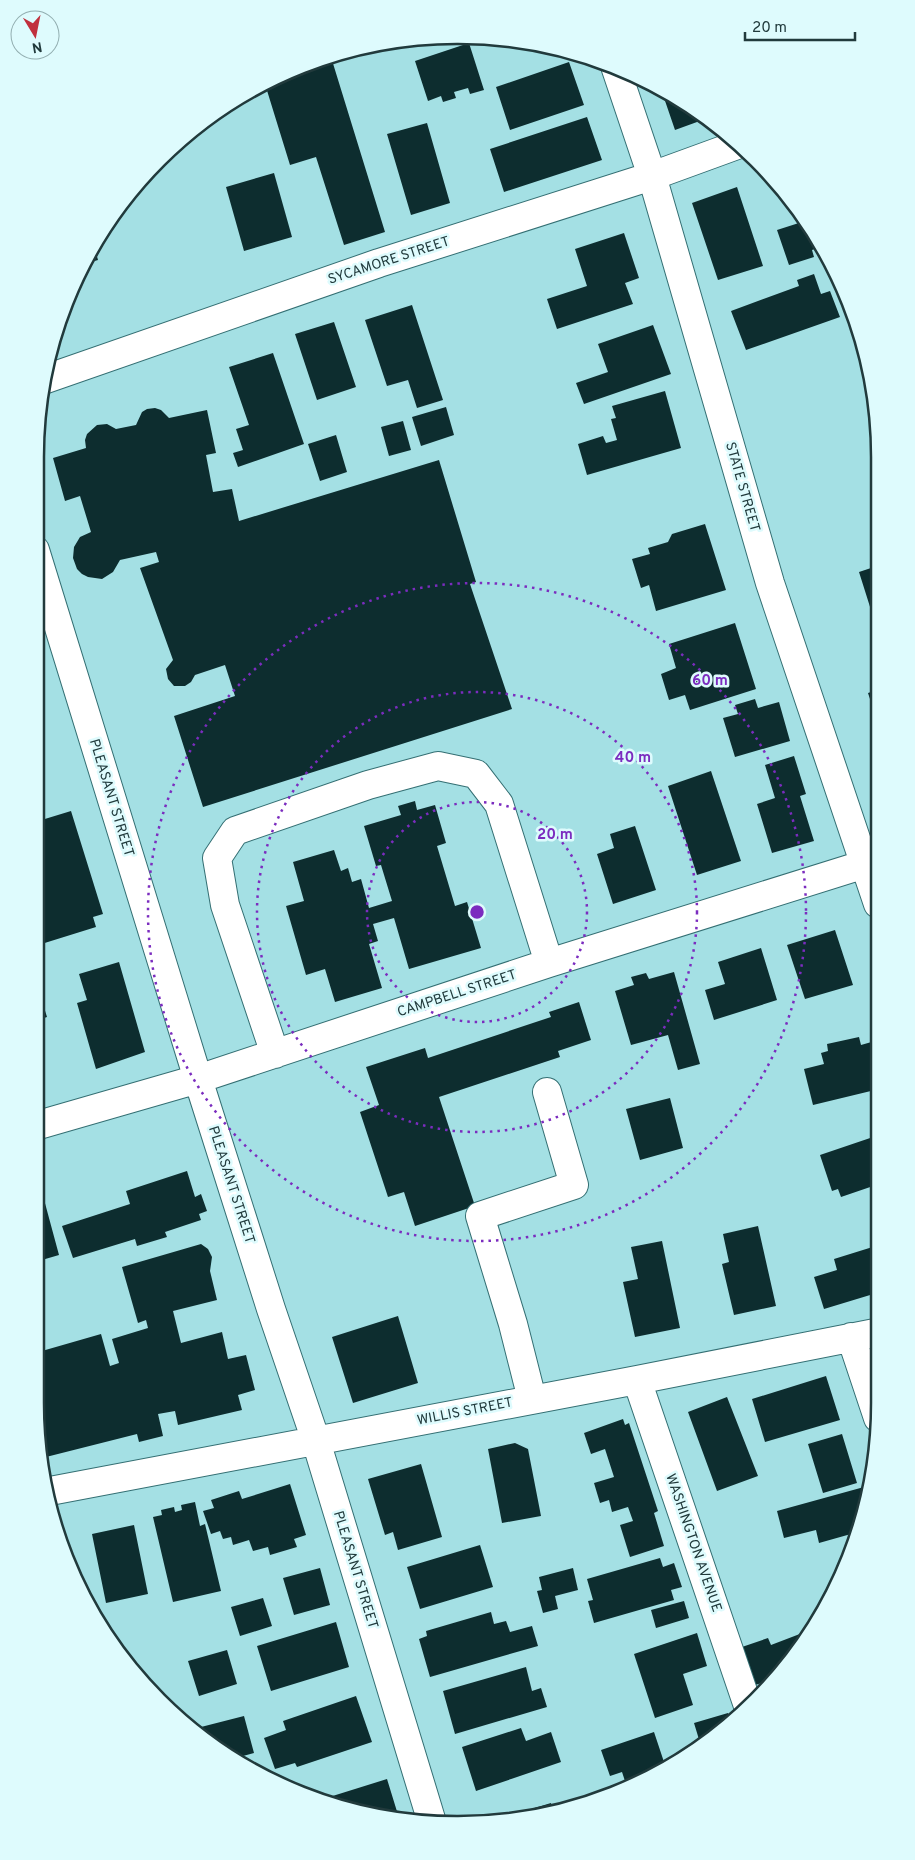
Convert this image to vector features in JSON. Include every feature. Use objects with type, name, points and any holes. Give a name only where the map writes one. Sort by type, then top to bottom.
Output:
[{"type":"street","name":"STATE STREET","points":[[618,76],[652,176],[770,583],[871,859]]},
{"type":"street","name":"SYCAMORE STREET","points":[[52,377],[379,263],[652,176],[730,146]]},
{"type":"street","name":"PLEASANT STREET","points":[[44,579],[268,1301],[316,1441],[430,1815]]},
{"type":"street","points":[[275,1054],[225,905],[217,858],[235,831],[368,785],[438,766],[476,774],[499,804],[549,963]]},
{"type":"street","name":"CAMPBELL STREET","points":[[44,1122],[275,1054],[549,963],[871,862]]},
{"type":"street","points":[[532,1399],[480,1216],[574,1185],[547,1092]]},
{"type":"street","name":"WILLIS STREET","points":[[54,1490],[637,1380],[871,1334]]},
{"type":"street","points":[[851,1337],[871,1397]]},
{"type":"street","name":"WASHINGTON AVENUE","points":[[637,1380],[746,1699]]},
{"type":"building","points":[[469,44],[484,90],[470,94],[468,88],[454,92],[456,98],[443,102],[441,96],[428,101],[415,61]]},
{"type":"building","points":[[569,62],[584,105],[510,130],[496,87]]},
{"type":"building","points":[[333,63],[385,232],[344,245],[316,157],[290,165],[267,90],[299,75]]},
{"type":"building","points":[[664,99],[699,121],[675,130]]},
{"type":"building","points":[[587,117],[602,160],[504,192],[490,149]]},
{"type":"building","points":[[427,123],[450,203],[411,215],[387,134]]},
{"type":"building","points":[[274,173],[292,237],[244,251],[226,187]]},
{"type":"building","points":[[737,187],[763,266],[718,280],[692,203]]},
{"type":"building","points":[[798,223],[815,249],[812,250],[814,257],[789,265],[777,230]]},
{"type":"building","points":[[624,233],[639,278],[625,283],[633,304],[557,329],[547,299],[587,286],[575,249]]},
{"type":"building","points":[[814,274],[821,294],[830,291],[840,317],[746,350],[731,311],[799,286],[797,280]]},
{"type":"building","points":[[412,305],[443,400],[417,408],[408,380],[387,386],[365,320]]},
{"type":"building","points":[[334,322],[356,387],[317,400],[295,334]]},
{"type":"building","points":[[653,325],[671,374],[584,404],[576,383],[608,372],[598,344]]},
{"type":"building","points":[[273,353],[304,444],[238,467],[233,453],[243,450],[236,429],[249,425],[229,367]]},
{"type":"building","points":[[665,391],[681,448],[587,475],[578,444],[603,436],[606,443],[617,440],[611,419],[616,418],[612,406]]},
{"type":"building","points":[[446,407],[454,435],[421,446],[412,417]]},
{"type":"building","points":[[155,408],[161,410],[169,418],[207,410],[216,453],[206,455],[213,492],[232,489],[239,521],[439,460],[476,582],[470,584],[512,709],[203,807],[174,716],[235,696],[225,665],[195,675],[191,682],[185,686],[174,686],[168,679],[166,669],[173,660],[140,568],[159,562],[156,552],[120,560],[113,572],[102,579],[82,574],[77,569],[73,558],[74,547],[80,537],[91,532],[80,496],[65,501],[53,458],[86,448],[85,440],[87,434],[97,425],[107,424],[116,429],[136,425],[142,412]]},
{"type":"building","points":[[403,421],[411,450],[389,456],[381,427]]},
{"type":"building","points":[[336,435],[347,472],[320,481],[308,444]]},
{"type":"building","points":[[705,524],[726,590],[656,611],[649,585],[641,588],[632,559],[650,554],[648,548],[668,542],[672,534]]},
{"type":"building","points":[[871,568],[871,610],[859,572]]},
{"type":"building","points":[[735,623],[756,689],[690,710],[685,695],[669,700],[661,674],[676,668],[669,644]]},
{"type":"building","points":[[755,699],[758,708],[779,702],[790,741],[735,757],[723,718],[738,714],[735,705]]},
{"type":"building","points":[[794,756],[806,794],[800,796],[814,841],[772,853],[757,804],[775,798],[765,765]]},
{"type":"building","points":[[711,771],[741,861],[697,875],[668,786]]},
{"type":"building","points":[[415,801],[417,810],[435,805],[446,843],[437,846],[455,906],[467,902],[481,948],[409,969],[394,918],[373,924],[378,941],[369,944],[382,988],[335,1002],[325,969],[306,975],[286,906],[304,901],[293,862],[334,850],[341,871],[348,868],[352,882],[361,879],[369,908],[392,901],[381,865],[376,866],[364,826],[401,815],[398,806]]},
{"type":"building","points":[[71,811],[103,914],[93,917],[96,927],[44,943],[44,819]]},
{"type":"building","points":[[635,826],[656,890],[613,904],[597,854],[614,848],[610,834]]},
{"type":"building","points":[[835,930],[853,985],[805,999],[787,945]]},
{"type":"building","points":[[761,948],[777,1000],[714,1020],[705,990],[725,984],[718,962]]},
{"type":"building","points":[[119,962],[145,1052],[96,1069],[77,1003],[87,1000],[79,974]]},
{"type":"building","points":[[674,972],[700,1064],[678,1070],[668,1035],[631,1045],[615,991],[634,985],[631,977],[646,973],[649,979]]},
{"type":"building","points":[[579,1002],[591,1040],[558,1051],[560,1057],[439,1097],[475,1206],[415,1226],[404,1192],[388,1197],[360,1112],[379,1105],[366,1067],[425,1048],[428,1058],[551,1017],[549,1012]]},
{"type":"building","points":[[44,1008],[47,1017],[44,1018]]},
{"type":"building","points":[[859,1037],[861,1045],[871,1042],[871,1091],[813,1105],[804,1069],[824,1064],[821,1053],[828,1051],[827,1044]]},
{"type":"building","points":[[670,1098],[683,1148],[640,1160],[626,1109]]},
{"type":"building","points":[[871,1138],[871,1187],[841,1197],[838,1189],[832,1191],[820,1155]]},
{"type":"building","points":[[187,1171],[195,1197],[201,1194],[207,1211],[199,1214],[201,1220],[165,1232],[167,1237],[137,1246],[135,1239],[73,1258],[62,1226],[130,1204],[126,1191]]},
{"type":"building","points":[[44,1200],[59,1255],[44,1259]]},
{"type":"building","points":[[758,1226],[776,1306],[734,1315],[722,1264],[729,1262],[723,1234]]},
{"type":"building","points":[[662,1241],[680,1328],[635,1337],[623,1282],[638,1279],[631,1247]]},
{"type":"building","points":[[201,1244],[208,1249],[212,1257],[210,1271],[217,1300],[173,1311],[181,1343],[222,1332],[228,1359],[246,1355],[255,1390],[238,1395],[242,1410],[178,1425],[175,1411],[158,1414],[163,1436],[139,1442],[137,1434],[47,1457],[44,1350],[101,1334],[110,1366],[119,1363],[112,1339],[148,1328],[146,1320],[138,1323],[122,1267]]},
{"type":"building","points":[[871,1247],[871,1295],[824,1309],[814,1277],[837,1270],[834,1259]]},
{"type":"building","points":[[398,1316],[418,1383],[353,1403],[332,1337]]},
{"type":"building","points":[[826,1376],[840,1420],[765,1442],[752,1399]]},
{"type":"building","points":[[727,1397],[758,1476],[717,1491],[688,1412]]},
{"type":"building","points":[[623,1419],[625,1425],[629,1423],[658,1511],[654,1513],[664,1546],[630,1557],[620,1525],[633,1521],[628,1507],[612,1512],[609,1500],[600,1503],[594,1483],[614,1477],[605,1449],[591,1454],[584,1433]]},
{"type":"building","points":[[842,1434],[857,1483],[823,1493],[808,1444]]},
{"type":"building","points":[[515,1443],[528,1449],[541,1516],[502,1523],[488,1449]]},
{"type":"building","points":[[421,1464],[442,1537],[398,1550],[393,1532],[385,1535],[368,1479]]},
{"type":"building","points":[[290,1484],[306,1535],[294,1539],[297,1547],[270,1555],[268,1547],[253,1551],[249,1540],[233,1545],[231,1537],[223,1539],[220,1531],[211,1534],[203,1511],[214,1508],[211,1500],[239,1491],[242,1499]]},
{"type":"building","points":[[862,1488],[849,1534],[819,1543],[816,1530],[784,1538],[777,1511]]},
{"type":"building","points":[[195,1502],[200,1526],[205,1524],[221,1591],[173,1602],[153,1517],[162,1515],[161,1510],[174,1507],[175,1512],[182,1510],[181,1505]]},
{"type":"building","points":[[134,1525],[148,1594],[106,1603],[92,1534]]},
{"type":"building","points":[[480,1545],[493,1587],[420,1609],[407,1567]]},
{"type":"building","points":[[660,1558],[663,1567],[674,1563],[682,1587],[671,1590],[674,1600],[594,1623],[588,1601],[593,1600],[587,1579]]},
{"type":"building","points":[[320,1568],[330,1605],[294,1615],[283,1578]]},
{"type":"building","points":[[573,1568],[578,1590],[555,1596],[558,1609],[543,1613],[537,1591],[542,1590],[539,1577]]},
{"type":"building","points":[[263,1598],[272,1626],[240,1636],[231,1607]]},
{"type":"building","points":[[684,1601],[689,1618],[656,1628],[651,1610]]},
{"type":"building","points":[[491,1612],[494,1624],[506,1621],[510,1632],[532,1626],[538,1646],[430,1677],[419,1639],[427,1636],[426,1631]]},
{"type":"building","points":[[336,1622],[349,1667],[271,1691],[257,1646]]},
{"type":"building","points":[[697,1633],[707,1666],[683,1674],[693,1705],[655,1718],[634,1654]]},
{"type":"building","points":[[801,1634],[769,1675],[761,1683],[752,1686],[739,1648],[768,1638],[771,1645]]},
{"type":"building","points":[[227,1650],[237,1684],[199,1696],[188,1661]]},
{"type":"building","points":[[526,1667],[532,1691],[541,1688],[547,1707],[455,1734],[443,1691]]},
{"type":"building","points":[[356,1696],[372,1742],[297,1767],[295,1763],[275,1769],[264,1738],[286,1730],[283,1721]]},
{"type":"building","points":[[728,1713],[729,1715],[699,1738],[694,1723]]},
{"type":"building","points":[[244,1716],[254,1753],[243,1756],[201,1727]]},
{"type":"building","points":[[521,1728],[526,1741],[551,1732],[561,1762],[476,1791],[462,1747]]},
{"type":"building","points":[[654,1732],[664,1761],[625,1781],[622,1772],[610,1776],[601,1750]]},
{"type":"building","points":[[387,1779],[397,1812],[350,1802],[332,1796]]},
{"type":"building","points":[[551,1803],[551,1805],[529,1810]]}]
